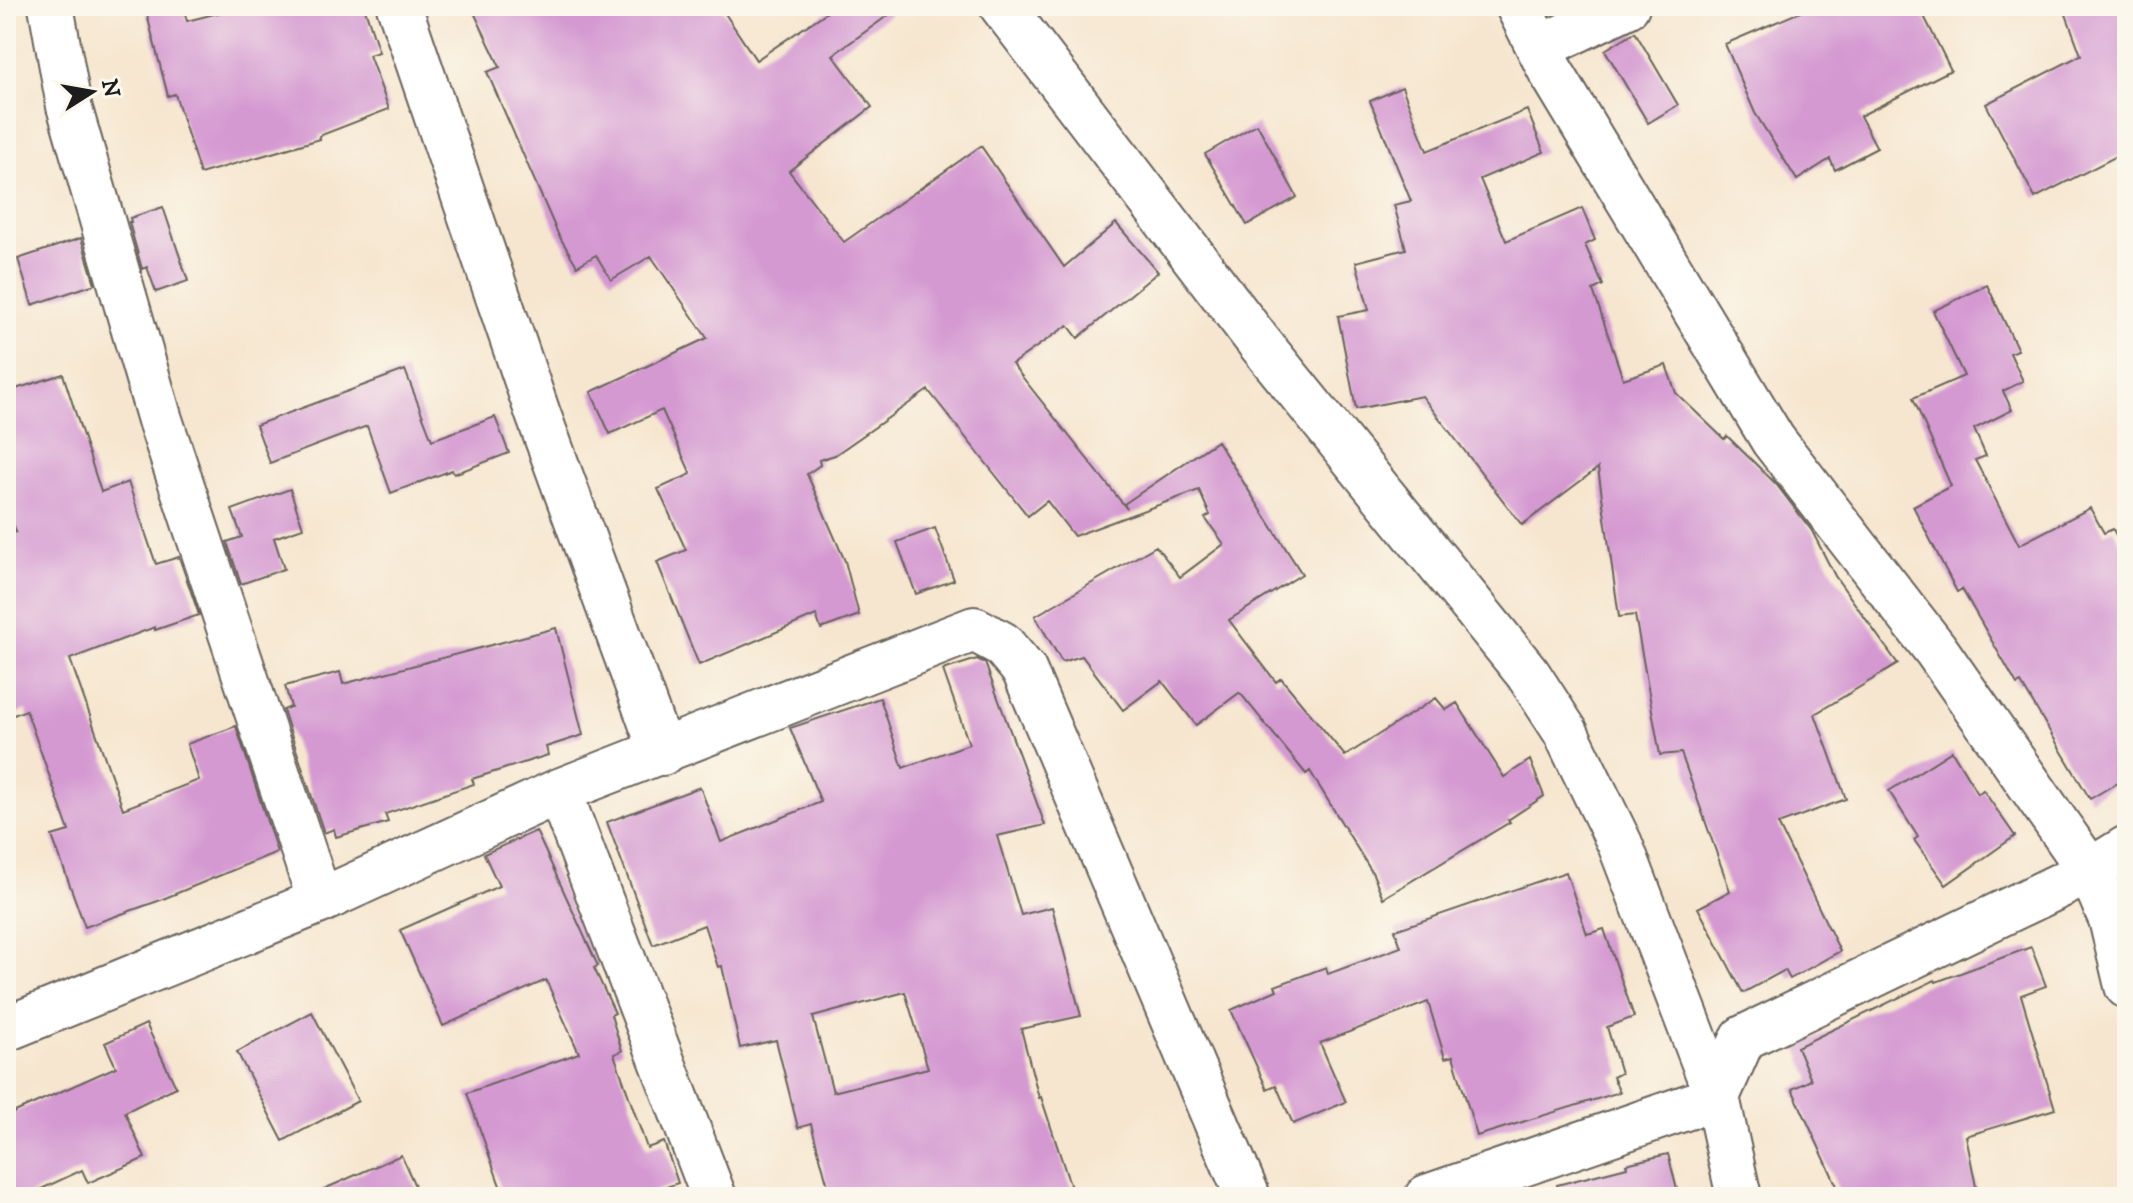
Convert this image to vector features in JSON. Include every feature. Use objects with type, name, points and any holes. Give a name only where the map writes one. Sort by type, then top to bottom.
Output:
[{"type":"street","points":[[51,6],[69,106],[160,420],[320,901]]},
{"type":"street","points":[[399,6],[538,414],[662,753]]},
{"type":"street","points":[[1002,6],[1258,341],[1518,662],[1565,731],[1620,844],[1717,1097],[1739,1197]]},
{"type":"street","points":[[1518,6],[1539,48],[1773,440],[1936,650],[2090,871],[2111,919],[2127,986]]},
{"type":"street","points":[[1539,48],[1627,6]]},
{"type":"street","points":[[6,1029],[320,901],[559,791],[974,629],[1002,644],[1024,670],[1248,1197]]},
{"type":"street","points":[[559,791],[714,1197]]},
{"type":"street","points":[[1427,1197],[1717,1097],[1743,1038],[2090,871],[2127,848]]},
{"type":"building","points":[[183,6],[187,21],[245,6],[364,6],[379,52],[369,55],[389,109],[319,136],[320,139],[200,174],[175,94],[168,96],[146,11]]},
{"type":"building","points":[[471,6],[720,6],[756,60],[836,6],[901,6],[833,55],[872,107],[789,171],[844,242],[981,146],[1064,267],[1116,223],[1158,272],[1078,338],[1068,325],[1012,364],[1127,509],[1124,504],[1217,441],[1302,574],[1229,620],[1276,682],[1281,678],[1345,756],[1436,698],[1446,710],[1457,703],[1504,777],[1530,760],[1544,796],[1508,820],[1510,822],[1383,898],[1373,874],[1310,771],[1306,774],[1241,694],[1196,725],[1162,681],[1123,710],[1082,656],[1062,662],[1035,616],[1156,546],[1180,577],[1224,544],[1205,518],[1210,515],[1199,490],[1074,536],[1047,501],[1028,516],[928,390],[835,455],[819,460],[820,465],[807,474],[845,561],[859,615],[821,629],[816,615],[699,665],[657,562],[686,550],[658,489],[691,474],[662,410],[610,434],[591,392],[707,338],[651,256],[611,280],[596,255],[577,266],[558,234],[487,72],[500,67]]},
{"type":"building","points":[[1814,6],[1919,6],[1951,70],[1860,116],[1877,148],[1835,170],[1830,159],[1797,180],[1755,113],[1725,44]]},
{"type":"building","points":[[2063,6],[2127,6],[2127,151],[2035,198],[1986,104],[2081,55]]},
{"type":"building","points":[[1635,32],[1678,105],[1648,123],[1605,50]]},
{"type":"building","points":[[1402,87],[1427,151],[1527,110],[1544,152],[1480,179],[1506,241],[1582,208],[1595,240],[1585,245],[1603,285],[1593,290],[1623,379],[1666,365],[1676,393],[1724,439],[1727,436],[1776,484],[1812,531],[1835,576],[1898,664],[1815,714],[1846,799],[1778,824],[1840,951],[1790,979],[1785,970],[1743,993],[1698,908],[1730,891],[1681,753],[1660,755],[1635,615],[1619,617],[1598,468],[1522,525],[1422,396],[1356,409],[1338,316],[1369,310],[1356,262],[1406,249],[1394,205],[1411,201],[1370,101]]},
{"type":"building","points":[[1257,124],[1297,197],[1247,225],[1205,154]]},
{"type":"building","points":[[163,207],[188,281],[156,292],[147,267],[142,269],[129,222],[130,218]]},
{"type":"building","points":[[81,238],[95,284],[32,305],[18,259]]},
{"type":"building","points":[[1987,285],[2018,350],[2010,353],[2023,381],[2003,391],[2012,410],[1974,429],[1986,456],[1975,460],[2019,545],[2090,508],[2104,533],[2113,529],[2127,557],[2127,777],[2090,799],[2021,683],[2017,685],[1962,589],[1957,592],[1913,506],[1951,486],[1913,398],[1964,376],[1933,311]]},
{"type":"building","points":[[405,370],[432,440],[495,417],[509,453],[391,493],[367,426],[270,463],[256,425]]},
{"type":"building","points":[[63,374],[101,492],[128,482],[156,564],[179,557],[199,615],[155,630],[155,627],[70,659],[123,809],[199,780],[187,744],[236,726],[277,852],[85,927],[52,836],[69,831],[26,710],[6,718],[6,536],[16,532],[6,502],[6,392]]},
{"type":"building","points":[[290,489],[303,528],[274,538],[284,569],[241,584],[227,542],[242,537],[232,510]]},
{"type":"building","points":[[935,528],[954,580],[916,594],[897,542]]},
{"type":"building","points":[[556,628],[583,735],[546,747],[548,755],[472,779],[474,784],[385,814],[388,822],[336,837],[334,829],[324,833],[283,710],[291,707],[285,686],[340,672],[343,684]]},
{"type":"building","points":[[977,659],[985,663],[1045,825],[997,836],[1021,915],[1052,907],[1081,1016],[1021,1029],[1039,1098],[1074,1197],[831,1197],[811,1124],[798,1128],[776,1040],[740,1048],[722,966],[718,967],[704,925],[653,945],[607,822],[700,787],[721,842],[821,802],[790,728],[880,698],[903,768],[969,744],[943,670]],"holes":[[[905,992],[928,1068],[833,1092],[813,1017]]]},
{"type":"building","points":[[1952,751],[1978,794],[1983,790],[2015,836],[1946,885],[1914,840],[1918,837],[1889,791]]},
{"type":"building","points":[[536,831],[598,966],[594,968],[615,1013],[611,1015],[622,1051],[614,1054],[647,1148],[664,1142],[678,1183],[638,1197],[504,1197],[467,1093],[579,1053],[546,980],[443,1026],[400,930],[499,886],[484,854]]},
{"type":"building","points":[[1566,872],[1587,934],[1604,929],[1634,1017],[1607,1027],[1621,1073],[1613,1077],[1620,1092],[1477,1136],[1453,1056],[1445,1058],[1428,1002],[1320,1043],[1346,1102],[1293,1124],[1276,1085],[1267,1089],[1231,1010],[1277,990],[1275,986],[1326,967],[1328,974],[1401,947],[1395,930]]},
{"type":"building","points":[[2031,947],[2046,986],[2021,995],[2055,1109],[1966,1136],[1978,1197],[1842,1197],[1792,1089],[1811,1080],[1797,1047],[1935,980]]},
{"type":"building","points":[[312,1012],[358,1101],[283,1141],[237,1052]]},
{"type":"building","points":[[146,1024],[176,1087],[125,1112],[145,1158],[88,1183],[82,1170],[24,1197],[6,1197],[6,1116],[116,1067],[105,1043]]},
{"type":"building","points":[[1668,1154],[1679,1197],[1559,1197],[1557,1185]]},
{"type":"building","points":[[401,1155],[420,1197],[306,1197]]}]
